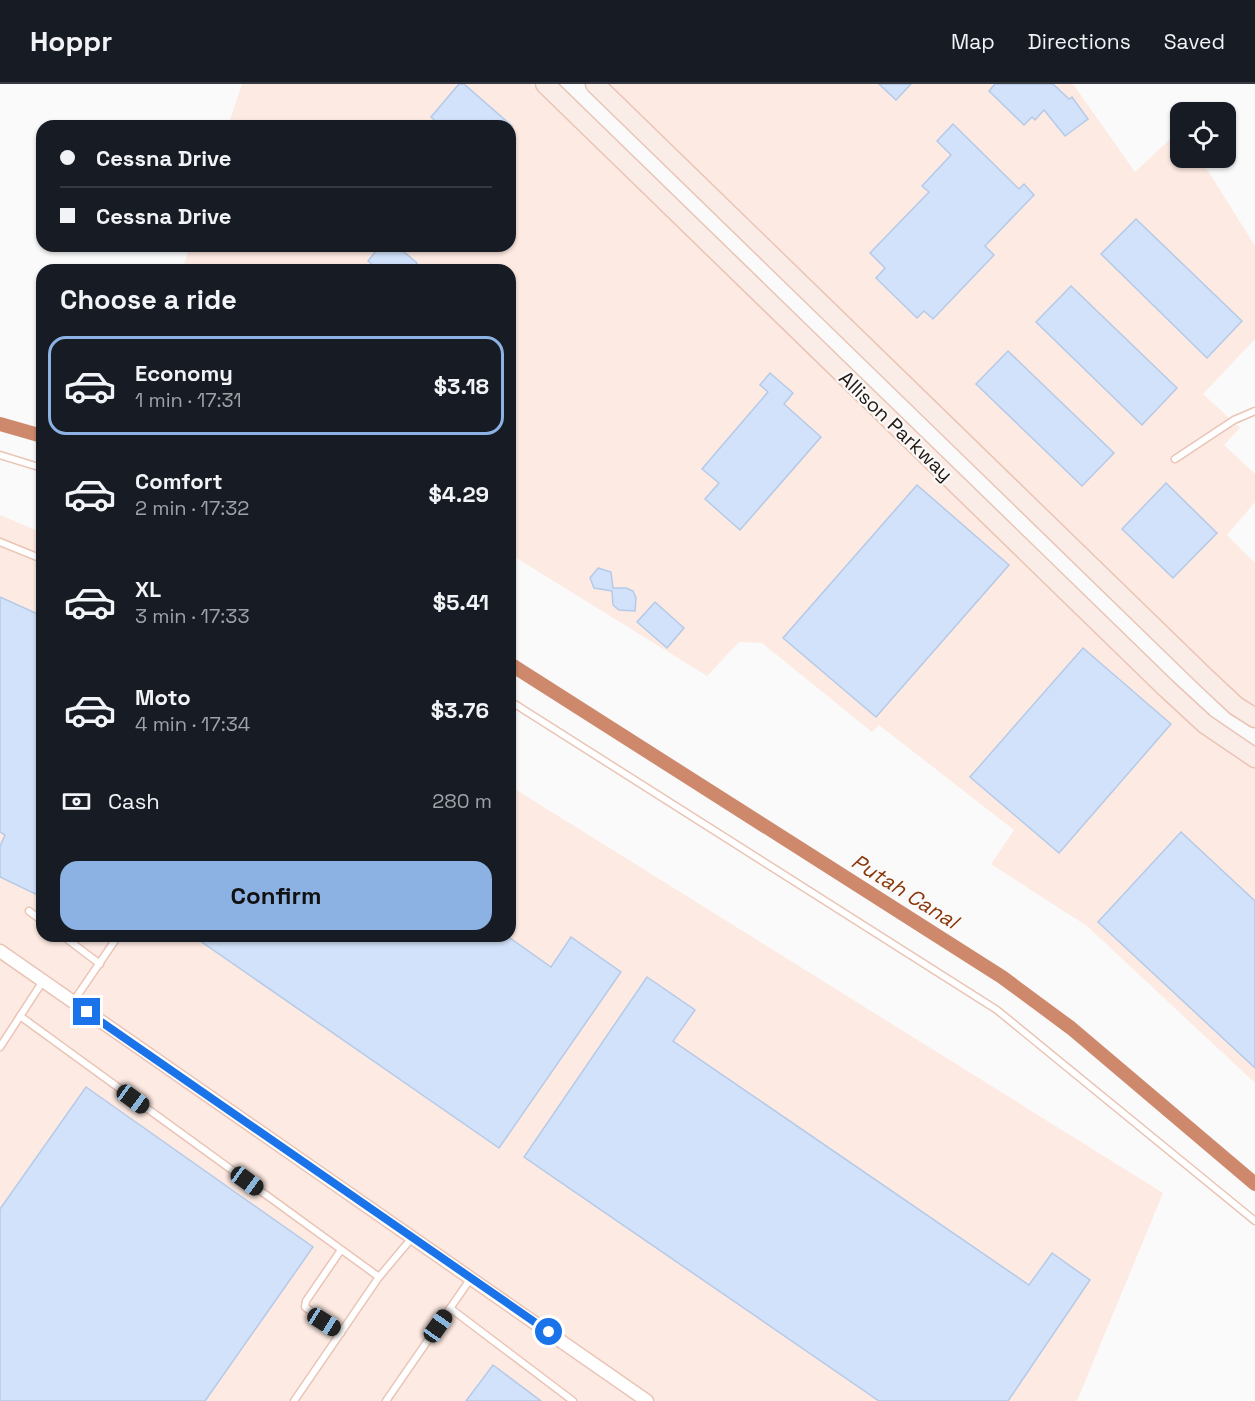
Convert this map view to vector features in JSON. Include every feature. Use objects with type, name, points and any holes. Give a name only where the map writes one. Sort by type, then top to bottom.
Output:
[{"type":"street","name":"Allison Parkway","points":[[545,84],[1166,688],[1205,724],[1255,758]]},
{"type":"street","name":"Allison Parkway","points":[[595,84],[1205,677],[1236,706],[1255,718]]},
{"type":"street","points":[[0,951],[647,1401]]},
{"type":"lane","points":[[1175,459],[1234,420],[1255,411]]},
{"type":"lane","points":[[0,455],[36,466]]},
{"type":"lane","points":[[0,542],[36,557]]},
{"type":"lane","points":[[516,705],[997,1010],[1255,1221]]},
{"type":"lane","points":[[28,910],[36,916]]},
{"type":"lane","points":[[71,942],[100,964]]},
{"type":"lane","points":[[73,1002],[114,942]]},
{"type":"lane","points":[[0,1047],[43,981]]},
{"type":"lane","points":[[20,1016],[379,1277]]},
{"type":"lane","points":[[294,1401],[379,1277],[411,1239]]},
{"type":"lane","points":[[341,1250],[306,1301],[305,1307],[307,1311],[341,1333]]},
{"type":"lane","points":[[386,1401],[471,1278]]},
{"type":"lane","points":[[450,1308],[573,1401]]},
{"type":"shaded area","points":[[242,84],[532,84],[1193,726],[1233,755],[1255,767],[1255,1083],[1087,926],[991,864],[1014,830],[879,725],[872,732],[762,643],[739,642],[707,676],[516,558],[516,264],[184,264],[188,252],[516,252],[516,120],[230,120]]},
{"type":"shaded area","points":[[600,84],[1073,84],[1135,172],[1170,139],[1170,168],[1206,168],[1255,246],[1255,339],[1203,394],[1240,428],[1224,445],[1255,474],[1255,502],[1227,535],[1255,563],[1255,712]]},
{"type":"shaded area","points":[[0,515],[36,530],[36,942],[516,942],[516,790],[1163,1193],[1077,1401],[0,1401]]},
{"type":"building","points":[[459,84],[464,84],[505,120],[434,120],[431,117]]},
{"type":"building","points":[[879,84],[911,84],[896,100]]},
{"type":"building","points":[[995,84],[1053,84],[1069,99],[1072,97],[1088,119],[1065,136],[1044,110],[1035,120],[1032,117],[1024,125],[989,91]]},
{"type":"building","points":[[953,124],[1019,189],[1024,184],[1034,195],[985,246],[994,255],[933,319],[924,311],[917,318],[876,278],[885,268],[870,253],[929,192],[922,186],[951,155],[937,141]]},
{"type":"building","points":[[1136,219],[1242,321],[1207,358],[1101,254]]},
{"type":"building","points":[[375,252],[404,252],[417,263],[372,264],[368,261]]},
{"type":"building","points":[[1071,286],[1177,388],[1142,425],[1036,322]]},
{"type":"building","points":[[1008,351],[1114,453],[1082,486],[976,384]]},
{"type":"building","points":[[770,373],[793,393],[784,404],[821,437],[740,530],[705,499],[719,483],[702,469],[768,392],[760,385]]},
{"type":"building","points":[[1166,483],[1217,533],[1173,578],[1122,529]]},
{"type":"building","points":[[917,485],[1009,565],[876,717],[783,638]]},
{"type":"building","points":[[598,568],[611,572],[613,588],[626,588],[633,591],[636,598],[635,611],[619,610],[613,605],[612,591],[594,588],[590,578]]},
{"type":"building","points":[[0,597],[36,613],[36,894],[0,877],[0,846],[5,835],[0,832]]},
{"type":"building","points":[[655,602],[684,628],[667,648],[637,622]]},
{"type":"building","points":[[1083,648],[1171,724],[1059,853],[970,777]]},
{"type":"building","points":[[1181,832],[1255,901],[1255,1068],[1098,922]]},
{"type":"building","points":[[571,937],[621,972],[499,1148],[202,942],[516,942],[551,967]]},
{"type":"building","points":[[647,977],[695,1010],[673,1041],[1029,1285],[1052,1253],[1090,1280],[1008,1401],[879,1401],[524,1157]]},
{"type":"building","points":[[86,1087],[313,1247],[205,1401],[0,1401],[0,1209]]},
{"type":"building","points":[[493,1365],[541,1401],[466,1401]]},
{"type":"waterway","name":"Putah Canal","points":[[0,424],[36,434]]},
{"type":"waterway","name":"Putah Canal","points":[[516,668],[1002,977],[1071,1028],[1255,1184]]},
{"type":"route","points":[[87,1012],[411,1239],[549,1332]]}]
